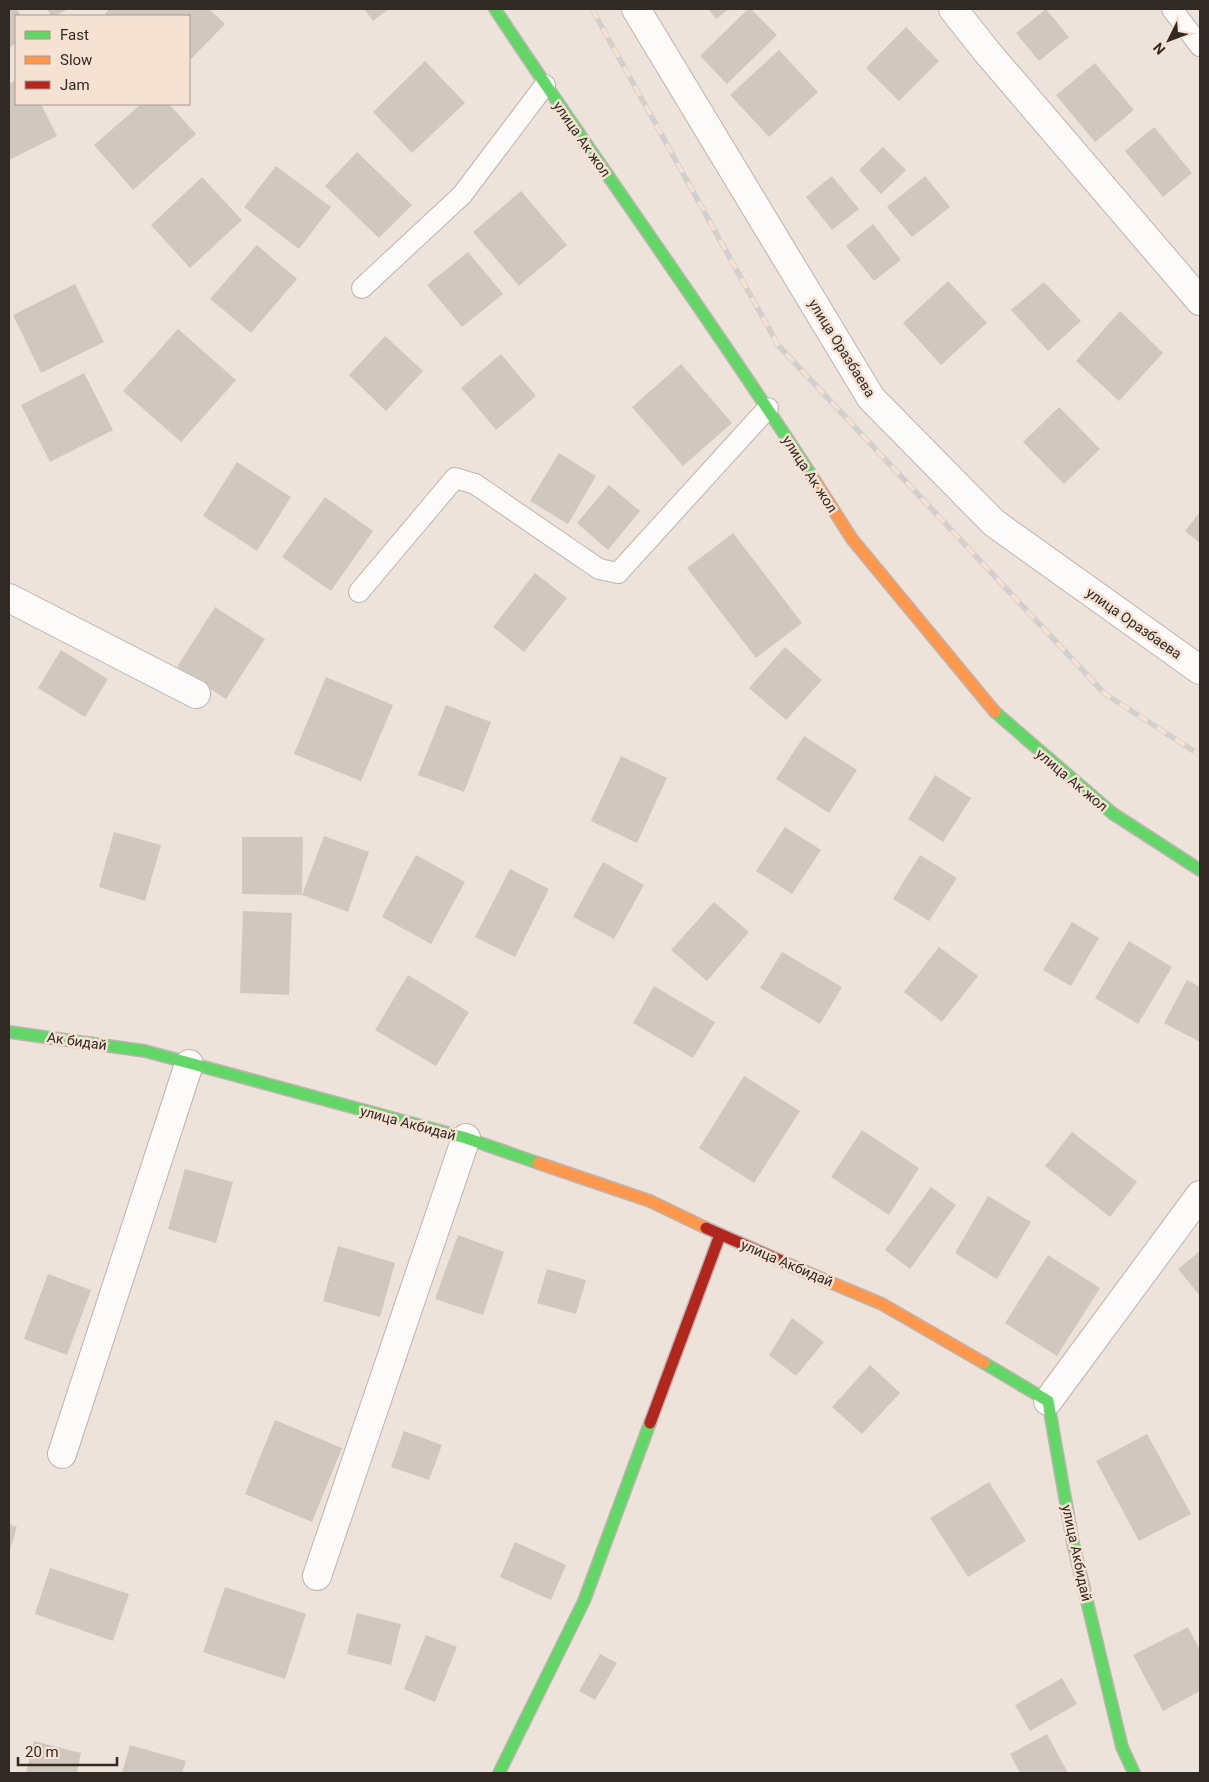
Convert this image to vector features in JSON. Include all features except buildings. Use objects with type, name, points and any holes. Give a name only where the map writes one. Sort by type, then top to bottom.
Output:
[{"type":"street","name":"улица Ак жол","points":[[495,9],[768,408],[852,539],[998,717],[1112,813],[1200,870]]},
{"type":"street","name":"улица Оразбаева","points":[[636,9],[871,398],[994,523],[1200,670]]},
{"type":"street","points":[[954,9],[987,52],[1200,301]]},
{"type":"street","points":[[9,598],[196,694]]},
{"type":"street","name":"Ак бидай","points":[[9,1032],[145,1051]]},
{"type":"street","name":"улица Акбидай","points":[[145,1051],[466,1138],[650,1201],[720,1234],[882,1304],[1048,1401],[1073,1543],[1122,1747],[1134,1773]]},
{"type":"street","points":[[62,1454],[189,1064]]},
{"type":"street","points":[[317,1576],[466,1138]]},
{"type":"street","points":[[1048,1401],[1200,1195]]},
{"type":"street","points":[[500,1773],[584,1601],[720,1234]]},
{"type":"lane","points":[[1172,9],[1200,46]]},
{"type":"lane","points":[[362,288],[462,195],[545,84]]},
{"type":"lane","points":[[360,592],[455,478],[475,484],[599,569],[618,573],[768,408]]},
{"type":"railway","points":[[592,9],[778,345],[1105,694],[1200,755]]},
{"type":"traffic: fast","points":[[495,9],[815,481]]},
{"type":"traffic: fast","points":[[995,712],[1112,813],[1200,870]]},
{"type":"traffic: fast","points":[[9,1032],[145,1051],[466,1138],[538,1163]]},
{"type":"traffic: fast","points":[[984,1363],[1048,1401],[1073,1543],[1122,1747],[1134,1773]]},
{"type":"traffic: fast","points":[[499,1773],[584,1601],[650,1423]]},
{"type":"traffic: slow","points":[[815,481],[852,539],[995,712]]},
{"type":"traffic: slow","points":[[538,1163],[650,1201],[706,1228]]},
{"type":"traffic: slow","points":[[813,1275],[882,1304],[984,1363]]},
{"type":"traffic: jam","points":[[706,1228],[813,1275]]},
{"type":"traffic: jam","points":[[650,1423],[720,1235]]}]
